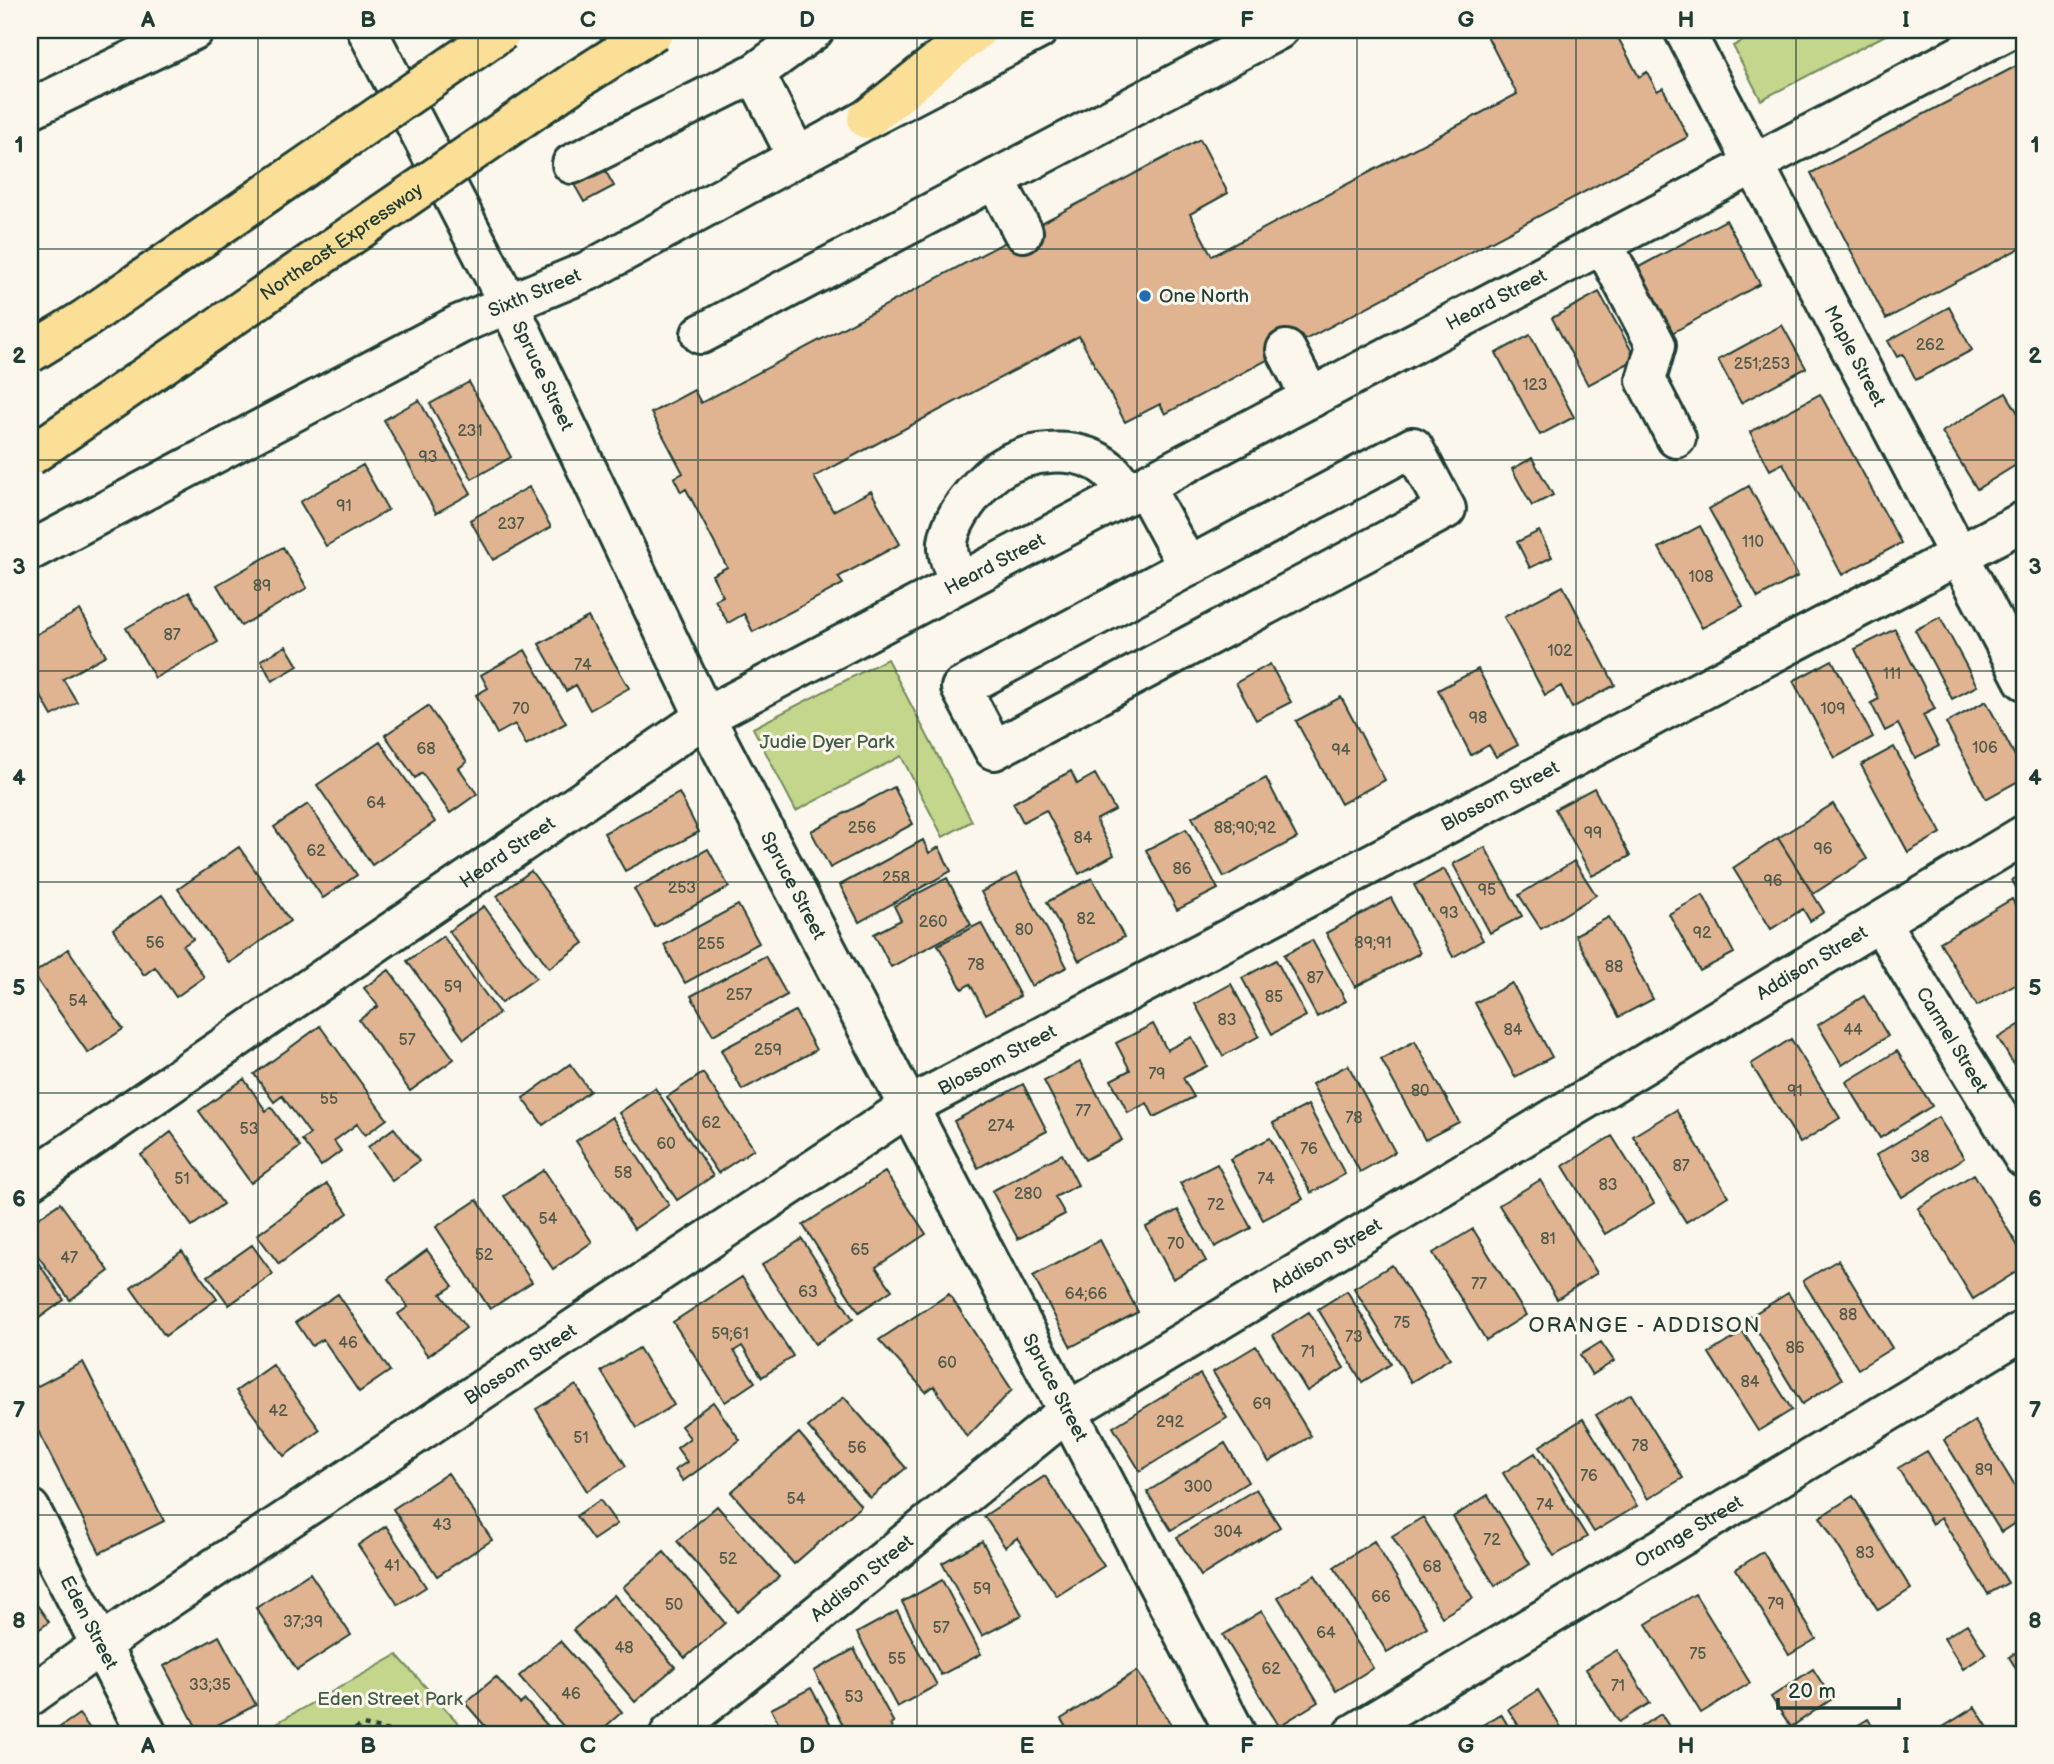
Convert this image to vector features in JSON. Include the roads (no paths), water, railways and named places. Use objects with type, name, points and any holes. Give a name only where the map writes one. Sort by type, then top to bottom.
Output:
[{"type":"highway","points":[[30,353],[96,311],[503,30]]},
{"type":"highway","name":"Northeast Expressway","points":[[30,456],[580,78],[655,30]]},
{"type":"highway","points":[[867,119],[977,30]]},
{"type":"street","points":[[30,109],[194,30]]},
{"type":"street","name":"Spruce Street","points":[[367,30],[508,303],[705,717],[1236,1734]]},
{"type":"street","points":[[572,164],[755,73],[814,30]]},
{"type":"street","name":"Sixth Street","points":[[30,551],[449,329],[588,271],[867,119],[1038,30]]},
{"type":"street","name":"Maple Street","points":[[1684,30],[2024,680]]},
{"type":"street","name":"Heard Street","points":[[30,1180],[705,717],[2008,30]]},
{"type":"street","points":[[701,334],[995,179],[1261,34]]},
{"type":"street","points":[[755,73],[797,157]]},
{"type":"street","points":[[995,179],[1023,232]]},
{"type":"street","points":[[1603,244],[1656,345],[1646,380],[1676,438]]},
{"type":"street","points":[[1286,350],[1311,398]]},
{"type":"street","points":[[1413,447],[1446,509],[994,750],[961,688],[1188,567],[1413,447]]},
{"type":"street","points":[[961,582],[948,551],[952,528],[975,490],[1006,465],[1019,459],[1049,453],[1077,454],[1111,471],[1135,491],[1188,567]]},
{"type":"street","name":"Blossom Street","points":[[30,1696],[101,1645],[908,1107],[2024,521]]},
{"type":"street","name":"Addison Street","points":[[670,1734],[1067,1412],[2024,835]]},
{"type":"street","name":"Carmel Street","points":[[1880,922],[2024,1158]]},
{"type":"street","name":"Orange Street","points":[[1353,1734],[2024,1331]]},
{"type":"street","name":"Eden Street","points":[[30,1509],[147,1734]]},
{"type":"place","name":"One North","points":[[1145,296]]},
{"type":"district","name":"ORANGE - ADDISON","points":[[1645,1325]]},
{"type":"park label","name":"Judie Dyer Park","points":[[827,742]]},
{"type":"park label","name":"Eden Street Park","points":[[390,1699]]}]
